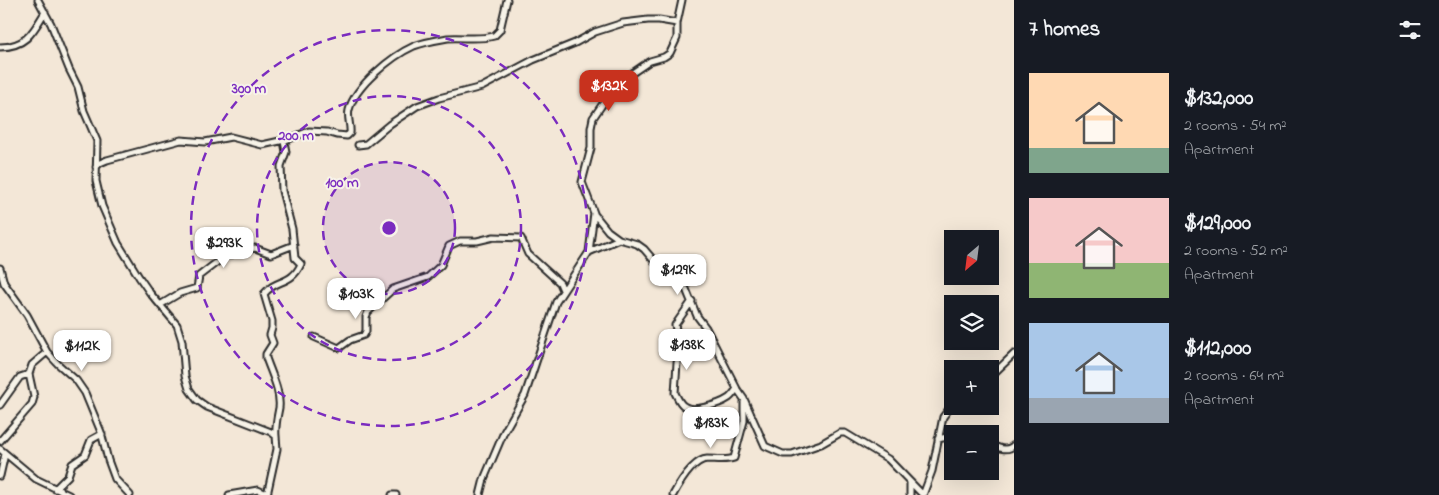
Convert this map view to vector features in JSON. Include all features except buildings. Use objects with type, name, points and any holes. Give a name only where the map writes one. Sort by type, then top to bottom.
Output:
[{"type":"street","points":[[38,0],[60,43],[69,69],[78,87],[84,111],[97,141],[96,168],[98,194],[113,232],[139,277],[177,325],[181,334],[186,382],[194,395],[207,407],[276,436]]},
{"type":"street","points":[[0,47],[7,47],[28,39],[44,10],[44,0]]},
{"type":"street","points":[[96,168],[103,161],[182,140],[205,142],[231,137],[262,145],[284,141],[309,131],[327,132],[342,136],[349,135],[350,108],[359,92],[377,72],[414,46],[448,38],[494,36],[500,30],[508,0]]},
{"type":"street","points":[[682,0],[677,23],[677,38],[670,53],[650,61],[622,80],[593,118],[591,125],[592,148],[582,182],[594,213],[603,226],[619,239],[637,244],[644,249],[662,270],[686,289],[694,310],[744,399],[766,447],[783,454],[792,454],[821,444],[843,432],[888,459],[923,495],[932,471],[945,415]]},
{"type":"street","points":[[358,145],[366,144],[390,124],[417,106],[439,98],[482,87],[533,60],[575,43],[595,32],[623,23],[648,20],[677,23]]},
{"type":"street","points":[[229,495],[258,490],[267,494],[277,449],[276,419],[279,408],[278,396],[266,358],[266,354],[273,343],[270,335],[273,325],[264,294],[275,285],[292,278],[301,263],[296,258],[292,229],[282,191],[281,166],[286,152],[284,141]]},
{"type":"street","points":[[480,495],[484,479],[504,432],[524,395],[553,310],[563,290],[589,252],[594,213]]},
{"type":"street","points":[[314,337],[339,348],[352,338],[364,335],[368,312],[393,289],[428,277],[441,264],[449,246],[456,242],[478,241],[494,237],[521,238],[528,254],[560,282],[563,290]]},
{"type":"street","points":[[589,252],[619,239]]},
{"type":"street","points":[[160,305],[177,294],[197,288],[200,276],[225,256],[255,248],[271,254],[294,245]]},
{"type":"street","points":[[0,268],[4,282],[27,315],[47,352],[76,380],[88,400],[102,434],[115,479],[130,495]]},
{"type":"street","points":[[692,301],[675,325],[680,348],[675,393],[684,406],[692,409],[709,406],[727,399],[737,389]]},
{"type":"street","points":[[0,441],[32,404],[34,397],[29,374],[32,365],[47,352]]},
{"type":"street","points":[[999,368],[1014,354]]},
{"type":"street","points":[[0,405],[20,377],[29,374]]},
{"type":"street","points":[[673,495],[684,478],[699,461],[704,459],[727,460],[734,458],[744,421],[744,399]]},
{"type":"street","points":[[55,490],[68,476],[72,464],[86,453],[90,440],[102,434]]},
{"type":"street","points":[[938,438],[944,437]]},
{"type":"street","points":[[999,447],[1009,449],[1014,445]]},
{"type":"street","points":[[0,449],[29,474],[55,490],[69,495]]},
{"type":"street","points":[[0,476],[5,454]]},
{"type":"street","points":[[910,483],[910,495]]}]
